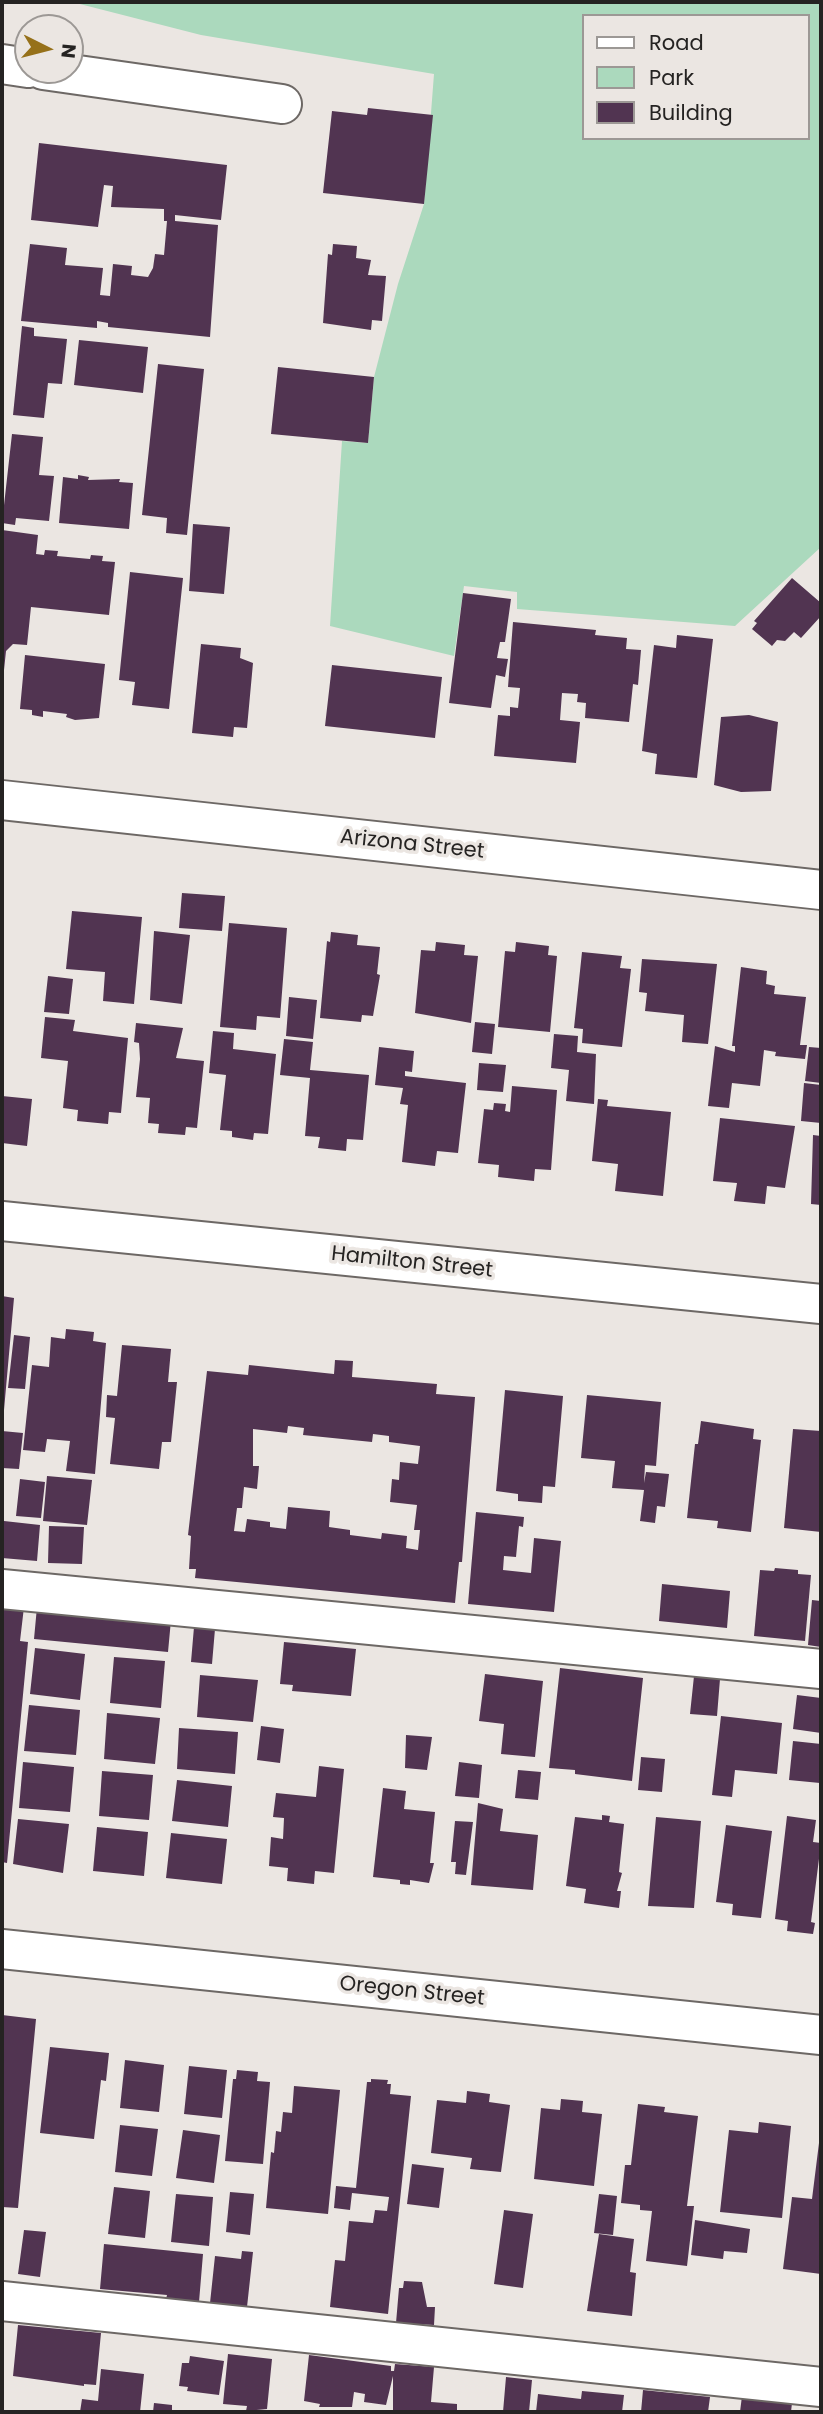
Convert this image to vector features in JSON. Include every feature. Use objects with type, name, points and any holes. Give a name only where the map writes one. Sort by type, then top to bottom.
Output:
[{"type":"street","points":[[84,76],[282,104]]},
{"type":"street","name":"Arizona Street","points":[[2,800],[821,890]]},
{"type":"street","name":"Hamilton Street","points":[[2,1221],[821,1304]]},
{"type":"street","points":[[2,1589],[821,1669]]},
{"type":"street","name":"Oregon Street","points":[[2,1949],[821,2035]]},
{"type":"street","points":[[2,2301],[821,2387]]},
{"type":"green space","points":[[72,2],[821,2],[821,547],[735,626],[517,609],[517,592],[464,586],[454,656],[330,626],[342,441],[368,443],[374,377],[398,284],[424,204],[434,74],[201,35]]},
{"type":"building","points":[[368,108],[433,115],[424,204],[323,193],[332,111],[367,115]]},
{"type":"building","points":[[39,143],[227,165],[221,220],[175,215],[175,221],[218,225],[210,337],[108,327],[108,323],[97,321],[97,328],[21,321],[30,244],[67,248],[65,265],[103,268],[100,295],[110,296],[113,264],[132,266],[131,275],[148,277],[153,268],[155,254],[164,255],[167,221],[164,221],[164,209],[111,207],[113,186],[104,185],[98,227],[31,220]]},
{"type":"building","points":[[333,244],[357,246],[356,258],[371,260],[368,275],[386,276],[382,321],[372,320],[371,330],[323,323],[328,254],[332,255]]},
{"type":"building","points":[[22,326],[34,328],[34,336],[67,339],[62,384],[48,383],[44,418],[13,415]]},
{"type":"building","points":[[79,340],[148,347],[143,393],[74,385]]},
{"type":"building","points":[[158,364],[204,369],[187,535],[166,533],[167,518],[142,515]]},
{"type":"building","points":[[278,367],[374,377],[368,443],[271,434]]},
{"type":"building","points":[[12,434],[43,437],[39,475],[54,476],[49,521],[16,518],[15,525],[2,523]]},
{"type":"building","points":[[78,475],[89,477],[88,480],[120,479],[119,482],[133,483],[129,529],[59,523],[63,477],[78,479]]},
{"type":"building","points":[[193,524],[230,527],[224,594],[189,591]]},
{"type":"building","points":[[2,530],[38,535],[36,554],[44,555],[45,550],[58,551],[57,556],[90,559],[91,555],[103,556],[102,561],[115,562],[109,615],[31,607],[27,645],[13,644],[6,651],[4,670]]},
{"type":"building","points":[[130,572],[183,578],[169,709],[132,705],[135,682],[119,680]]},
{"type":"building","points":[[792,578],[821,603],[821,616],[801,638],[794,632],[785,641],[777,640],[772,646],[752,629],[757,623],[754,621]]},
{"type":"building","points":[[463,593],[511,599],[505,642],[500,642],[497,658],[508,659],[505,677],[496,675],[491,708],[449,703]]},
{"type":"building","points":[[513,622],[596,630],[595,635],[627,638],[626,649],[641,650],[638,685],[633,684],[629,722],[585,718],[586,703],[577,702],[578,694],[562,693],[560,720],[580,722],[576,763],[494,756],[498,715],[510,716],[510,707],[518,708],[520,688],[508,687]]},
{"type":"building","points":[[677,635],[713,639],[697,778],[655,774],[657,754],[642,751],[654,645],[676,648]]},
{"type":"building","points":[[201,644],[241,648],[240,658],[253,663],[247,728],[234,727],[233,737],[192,733]]},
{"type":"building","points":[[25,655],[105,664],[99,718],[75,720],[66,717],[67,714],[43,711],[43,717],[32,715],[32,710],[20,709]]},
{"type":"building","points":[[332,665],[442,677],[435,738],[325,726]]},
{"type":"building","points":[[749,715],[778,722],[771,791],[741,792],[714,785],[721,717]]},
{"type":"building","points":[[182,893],[225,896],[222,931],[179,928]]},
{"type":"building","points":[[72,911],[142,917],[134,1004],[103,1001],[105,972],[66,969]]},
{"type":"building","points":[[229,923],[287,928],[280,1018],[257,1016],[256,1030],[220,1027]]},
{"type":"building","points":[[154,931],[190,935],[182,1004],[150,1000]]},
{"type":"building","points":[[331,932],[358,935],[357,945],[380,947],[377,974],[380,975],[373,1016],[362,1015],[361,1022],[320,1018],[327,941],[330,942]]},
{"type":"building","points":[[436,942],[465,945],[464,955],[478,956],[471,1023],[415,1013],[421,950],[435,951]]},
{"type":"building","points":[[516,942],[549,946],[548,955],[557,956],[550,1032],[498,1027],[505,951],[515,952]]},
{"type":"building","points":[[582,952],[622,956],[620,968],[631,969],[622,1047],[582,1043],[583,1029],[574,1028]]},
{"type":"building","points":[[642,959],[717,964],[708,1044],[682,1042],[684,1015],[645,1011],[647,993],[639,992]]},
{"type":"building","points":[[741,967],[767,971],[766,984],[775,986],[774,994],[806,997],[800,1045],[807,1045],[805,1059],[775,1056],[776,1052],[764,1050],[760,1086],[732,1083],[729,1108],[708,1106],[715,1046],[735,1052],[735,1046],[732,1046]]},
{"type":"building","points":[[48,976],[73,979],[69,1014],[44,1012]]},
{"type":"building","points":[[289,997],[317,1000],[313,1039],[286,1036]]},
{"type":"building","points":[[45,1017],[75,1020],[73,1031],[128,1038],[121,1113],[109,1112],[108,1124],[77,1121],[78,1110],[63,1108],[68,1061],[41,1058]]},
{"type":"building","points":[[475,1022],[495,1024],[492,1054],[472,1052]]},
{"type":"building","points":[[136,1023],[183,1028],[176,1058],[204,1061],[197,1128],[186,1127],[185,1135],[158,1133],[159,1124],[148,1123],[150,1098],[136,1097],[140,1059],[139,1043],[134,1042]]},
{"type":"building","points":[[213,1031],[234,1033],[233,1049],[276,1054],[268,1134],[254,1133],[253,1140],[232,1137],[232,1131],[220,1130],[226,1075],[209,1073]]},
{"type":"building","points":[[554,1034],[578,1036],[577,1052],[596,1054],[594,1104],[566,1101],[569,1070],[551,1068]]},
{"type":"building","points":[[284,1039],[313,1042],[310,1070],[369,1075],[363,1140],[347,1139],[346,1151],[318,1148],[320,1137],[305,1136],[310,1078],[280,1075]]},
{"type":"building","points":[[379,1047],[414,1051],[412,1072],[405,1071],[405,1076],[466,1083],[458,1153],[437,1151],[435,1166],[402,1162],[408,1105],[400,1104],[403,1088],[375,1085]]},
{"type":"building","points":[[809,1047],[821,1048],[821,1083],[805,1081]]},
{"type":"building","points":[[479,1063],[506,1065],[503,1092],[477,1090]]},
{"type":"building","points":[[804,1083],[821,1085],[821,1123],[801,1121]]},
{"type":"building","points":[[512,1086],[557,1090],[551,1170],[535,1169],[534,1181],[498,1177],[499,1165],[478,1163],[484,1109],[493,1110],[494,1103],[506,1104],[505,1111],[510,1112]]},
{"type":"building","points":[[2,1096],[32,1099],[27,1146],[2,1143]]},
{"type":"building","points":[[598,1099],[608,1100],[607,1106],[671,1112],[663,1196],[615,1191],[618,1164],[592,1161]]},
{"type":"building","points":[[720,1118],[795,1126],[785,1188],[767,1186],[765,1204],[734,1201],[737,1183],[713,1181]]},
{"type":"building","points":[[813,1135],[821,1136],[821,1205],[811,1204]]},
{"type":"building","points":[[2,1296],[14,1298],[4,1410],[2,1410]]},
{"type":"building","points":[[66,1329],[94,1332],[93,1341],[106,1343],[95,1474],[66,1471],[70,1441],[47,1439],[45,1452],[23,1450],[32,1365],[49,1367],[51,1337],[65,1339]]},
{"type":"building","points":[[14,1335],[30,1337],[25,1389],[8,1388]]},
{"type":"building","points":[[122,1345],[171,1349],[168,1382],[177,1382],[171,1442],[162,1442],[159,1469],[110,1464],[115,1418],[106,1417],[107,1395],[117,1396]]},
{"type":"building","points":[[335,1360],[353,1361],[352,1377],[437,1384],[436,1394],[475,1397],[462,1562],[459,1562],[455,1603],[195,1578],[196,1569],[189,1569],[191,1536],[188,1535],[207,1371],[248,1375],[249,1365],[334,1374]],"holes":[[[288,1426],[304,1428],[303,1435],[372,1442],[373,1434],[389,1436],[389,1442],[420,1446],[418,1464],[400,1462],[399,1480],[392,1479],[390,1502],[417,1505],[414,1530],[420,1530],[418,1550],[406,1548],[407,1536],[382,1533],[381,1539],[350,1535],[350,1530],[329,1527],[330,1511],[288,1507],[286,1529],[270,1527],[270,1522],[247,1519],[245,1532],[234,1531],[237,1508],[242,1508],[244,1487],[257,1489],[259,1466],[253,1466],[253,1429],[287,1433]]]},
{"type":"building","points":[[505,1390],[563,1396],[555,1487],[543,1486],[542,1503],[518,1501],[518,1494],[496,1491]]},
{"type":"building","points":[[587,1395],[661,1402],[656,1466],[645,1465],[644,1483],[646,1472],[669,1474],[665,1507],[657,1506],[655,1523],[640,1521],[644,1490],[612,1488],[615,1461],[581,1458]]},
{"type":"building","points":[[701,1421],[754,1429],[753,1439],[761,1440],[751,1532],[717,1528],[718,1521],[687,1518],[695,1444],[698,1444]]},
{"type":"building","points":[[793,1429],[821,1431],[821,1532],[784,1528]]},
{"type":"building","points":[[2,1431],[23,1433],[19,1469],[2,1468]]},
{"type":"building","points":[[47,1476],[92,1480],[87,1525],[43,1521]]},
{"type":"building","points":[[20,1479],[45,1482],[41,1518],[16,1516]]},
{"type":"building","points":[[476,1512],[524,1517],[523,1527],[519,1526],[516,1557],[504,1556],[503,1570],[531,1573],[534,1538],[561,1541],[554,1612],[468,1604]]},
{"type":"building","points":[[4,1521],[40,1525],[37,1561],[2,1558]]},
{"type":"building","points":[[49,1526],[84,1527],[82,1564],[48,1563]]},
{"type":"building","points":[[775,1568],[798,1570],[798,1574],[811,1575],[805,1641],[754,1636],[760,1570],[774,1571]]},
{"type":"building","points":[[662,1584],[730,1591],[727,1628],[659,1621]]},
{"type":"building","points":[[812,1600],[821,1601],[821,1647],[808,1645]]},
{"type":"building","points":[[2,1604],[24,1607],[20,1641],[28,1642],[7,1863],[2,1862]]},
{"type":"building","points":[[37,1607],[171,1620],[168,1652],[34,1639]]},
{"type":"building","points":[[194,1627],[215,1629],[212,1664],[191,1662]]},
{"type":"building","points":[[284,1642],[356,1649],[351,1696],[292,1691],[293,1685],[280,1684]]},
{"type":"building","points":[[35,1648],[85,1654],[80,1700],[30,1694]]},
{"type":"building","points":[[114,1657],[165,1661],[161,1708],[110,1703]]},
{"type":"building","points":[[560,1668],[643,1678],[632,1781],[549,1768]]},
{"type":"building","points":[[485,1674],[543,1681],[535,1757],[501,1754],[504,1724],[479,1721]]},
{"type":"building","points":[[200,1675],[258,1680],[253,1722],[197,1717]]},
{"type":"building","points":[[694,1676],[720,1679],[717,1716],[690,1714]]},
{"type":"building","points":[[797,1695],[821,1698],[821,1733],[793,1729]]},
{"type":"building","points":[[29,1705],[80,1710],[76,1755],[24,1751]]},
{"type":"building","points":[[107,1713],[160,1718],[155,1764],[104,1759]]},
{"type":"building","points":[[721,1716],[782,1723],[777,1774],[735,1770],[732,1797],[712,1795]]},
{"type":"building","points":[[261,1726],[284,1729],[280,1763],[257,1760]]},
{"type":"building","points":[[179,1728],[238,1732],[235,1774],[177,1769]]},
{"type":"building","points":[[406,1735],[432,1737],[427,1770],[405,1768]]},
{"type":"building","points":[[793,1741],[821,1744],[820,1783],[789,1780]]},
{"type":"building","points":[[641,1757],[665,1759],[662,1792],[638,1790]]},
{"type":"building","points":[[23,1762],[74,1767],[70,1812],[19,1808]]},
{"type":"building","points":[[459,1762],[482,1765],[479,1798],[455,1796]]},
{"type":"building","points":[[319,1766],[344,1769],[334,1873],[315,1871],[314,1884],[287,1881],[288,1868],[269,1866],[271,1837],[283,1839],[284,1818],[273,1817],[276,1793],[316,1797]]},
{"type":"building","points":[[518,1770],[541,1772],[538,1800],[515,1798]]},
{"type":"building","points":[[102,1771],[153,1775],[149,1820],[99,1816]]},
{"type":"building","points":[[177,1780],[232,1786],[228,1827],[172,1821]]},
{"type":"building","points":[[383,1788],[406,1791],[404,1809],[435,1812],[430,1863],[434,1863],[429,1883],[410,1880],[410,1885],[400,1884],[400,1880],[373,1877]]},
{"type":"building","points":[[478,1803],[503,1809],[500,1831],[538,1835],[533,1890],[471,1885]]},
{"type":"building","points":[[602,1815],[610,1816],[609,1822],[624,1824],[619,1872],[622,1873],[617,1891],[621,1891],[619,1908],[584,1903],[586,1889],[566,1886],[575,1817],[602,1820]]},
{"type":"building","points":[[787,1816],[816,1820],[813,1842],[821,1843],[811,1922],[815,1923],[813,1934],[787,1931],[788,1921],[775,1919]]},
{"type":"building","points":[[656,1817],[701,1821],[694,1908],[648,1906]]},
{"type":"building","points":[[18,1819],[69,1824],[63,1873],[13,1864]]},
{"type":"building","points":[[455,1821],[473,1822],[466,1875],[455,1874],[456,1862],[451,1862]]},
{"type":"building","points":[[726,1825],[772,1831],[761,1918],[732,1915],[733,1904],[716,1902]]},
{"type":"building","points":[[97,1827],[148,1832],[144,1876],[93,1871]]},
{"type":"building","points":[[171,1833],[227,1839],[222,1884],[166,1878]]},
{"type":"building","points":[[2,2015],[36,2019],[18,2208],[2,2207]]},
{"type":"building","points":[[50,2047],[109,2053],[106,2081],[101,2080],[94,2139],[40,2133]]},
{"type":"building","points":[[125,2060],[164,2065],[159,2112],[120,2108]]},
{"type":"building","points":[[189,2066],[227,2070],[222,2118],[184,2114]]},
{"type":"building","points":[[237,2070],[258,2072],[257,2081],[270,2082],[263,2164],[225,2161],[233,2079],[236,2079]]},
{"type":"building","points":[[371,2079],[388,2080],[387,2084],[391,2084],[390,2094],[411,2096],[388,2314],[330,2307],[335,2260],[345,2261],[349,2221],[373,2223],[375,2210],[387,2211],[389,2197],[352,2193],[350,2210],[334,2208],[336,2186],[356,2188],[367,2082],[371,2082]]},
{"type":"building","points":[[294,2086],[340,2090],[328,2214],[266,2208],[271,2152],[274,2153],[276,2131],[281,2132],[283,2112],[292,2113]]},
{"type":"building","points":[[467,2091],[490,2094],[489,2102],[510,2105],[501,2172],[470,2169],[472,2158],[431,2153],[437,2100],[466,2103]]},
{"type":"building","points":[[561,2099],[583,2101],[582,2112],[602,2114],[594,2186],[534,2179],[541,2108],[560,2110]]},
{"type":"building","points":[[638,2104],[665,2107],[664,2112],[698,2116],[687,2206],[694,2206],[687,2266],[646,2261],[652,2211],[640,2210],[640,2205],[621,2203],[625,2165],[631,2165]]},
{"type":"building","points":[[759,2122],[791,2126],[782,2218],[720,2212],[729,2130],[758,2133]]},
{"type":"building","points":[[120,2125],[158,2129],[152,2176],[115,2172]]},
{"type":"building","points":[[183,2130],[220,2135],[214,2183],[176,2178]]},
{"type":"building","points":[[820,2135],[821,2274],[783,2269],[792,2197],[812,2199]]},
{"type":"building","points":[[412,2164],[444,2168],[439,2208],[407,2204]]},
{"type":"building","points":[[114,2187],[150,2191],[145,2238],[108,2234]]},
{"type":"building","points":[[230,2192],[254,2194],[250,2235],[226,2232]]},
{"type":"building","points":[[176,2194],[213,2197],[209,2246],[171,2242]]},
{"type":"building","points":[[599,2194],[617,2196],[613,2235],[594,2233]]},
{"type":"building","points":[[504,2210],[533,2214],[523,2288],[494,2284]]},
{"type":"building","points":[[695,2220],[750,2229],[747,2253],[724,2251],[723,2259],[691,2255]]},
{"type":"building","points":[[24,2230],[46,2232],[40,2277],[18,2274]]},
{"type":"building","points":[[599,2234],[634,2239],[630,2272],[636,2273],[632,2316],[587,2311]]},
{"type":"building","points":[[104,2244],[203,2254],[199,2302],[166,2299],[167,2295],[100,2289]]},
{"type":"building","points":[[242,2251],[253,2252],[247,2307],[210,2303],[215,2256],[241,2259]]},
{"type":"building","points":[[404,2281],[422,2282],[427,2307],[435,2307],[434,2325],[396,2323],[399,2288],[403,2288]]},
{"type":"building","points":[[18,2325],[101,2333],[96,2385],[84,2386],[13,2376]]},
{"type":"building","points":[[228,2354],[272,2359],[267,2409],[246,2411],[247,2406],[223,2404]]},
{"type":"building","points":[[309,2355],[391,2366],[391,2371],[394,2371],[395,2364],[434,2367],[431,2402],[457,2404],[457,2412],[393,2412],[393,2376],[386,2405],[364,2402],[365,2394],[354,2392],[352,2407],[319,2407],[320,2404],[304,2401]]},
{"type":"building","points":[[190,2356],[224,2361],[219,2395],[187,2391],[188,2387],[179,2386],[182,2363],[189,2363]]},
{"type":"building","points":[[101,2369],[144,2374],[140,2412],[80,2412],[82,2399],[98,2401]]},
{"type":"building","points":[[506,2377],[532,2380],[529,2412],[503,2412]]},
{"type":"building","points":[[643,2390],[710,2397],[708,2412],[641,2412]]},
{"type":"building","points":[[582,2391],[624,2395],[622,2412],[536,2412],[538,2394],[581,2399]]},
{"type":"building","points":[[742,2396],[792,2403],[791,2412],[740,2412]]},
{"type":"building","points":[[154,2403],[172,2405],[172,2412],[153,2412]]}]
